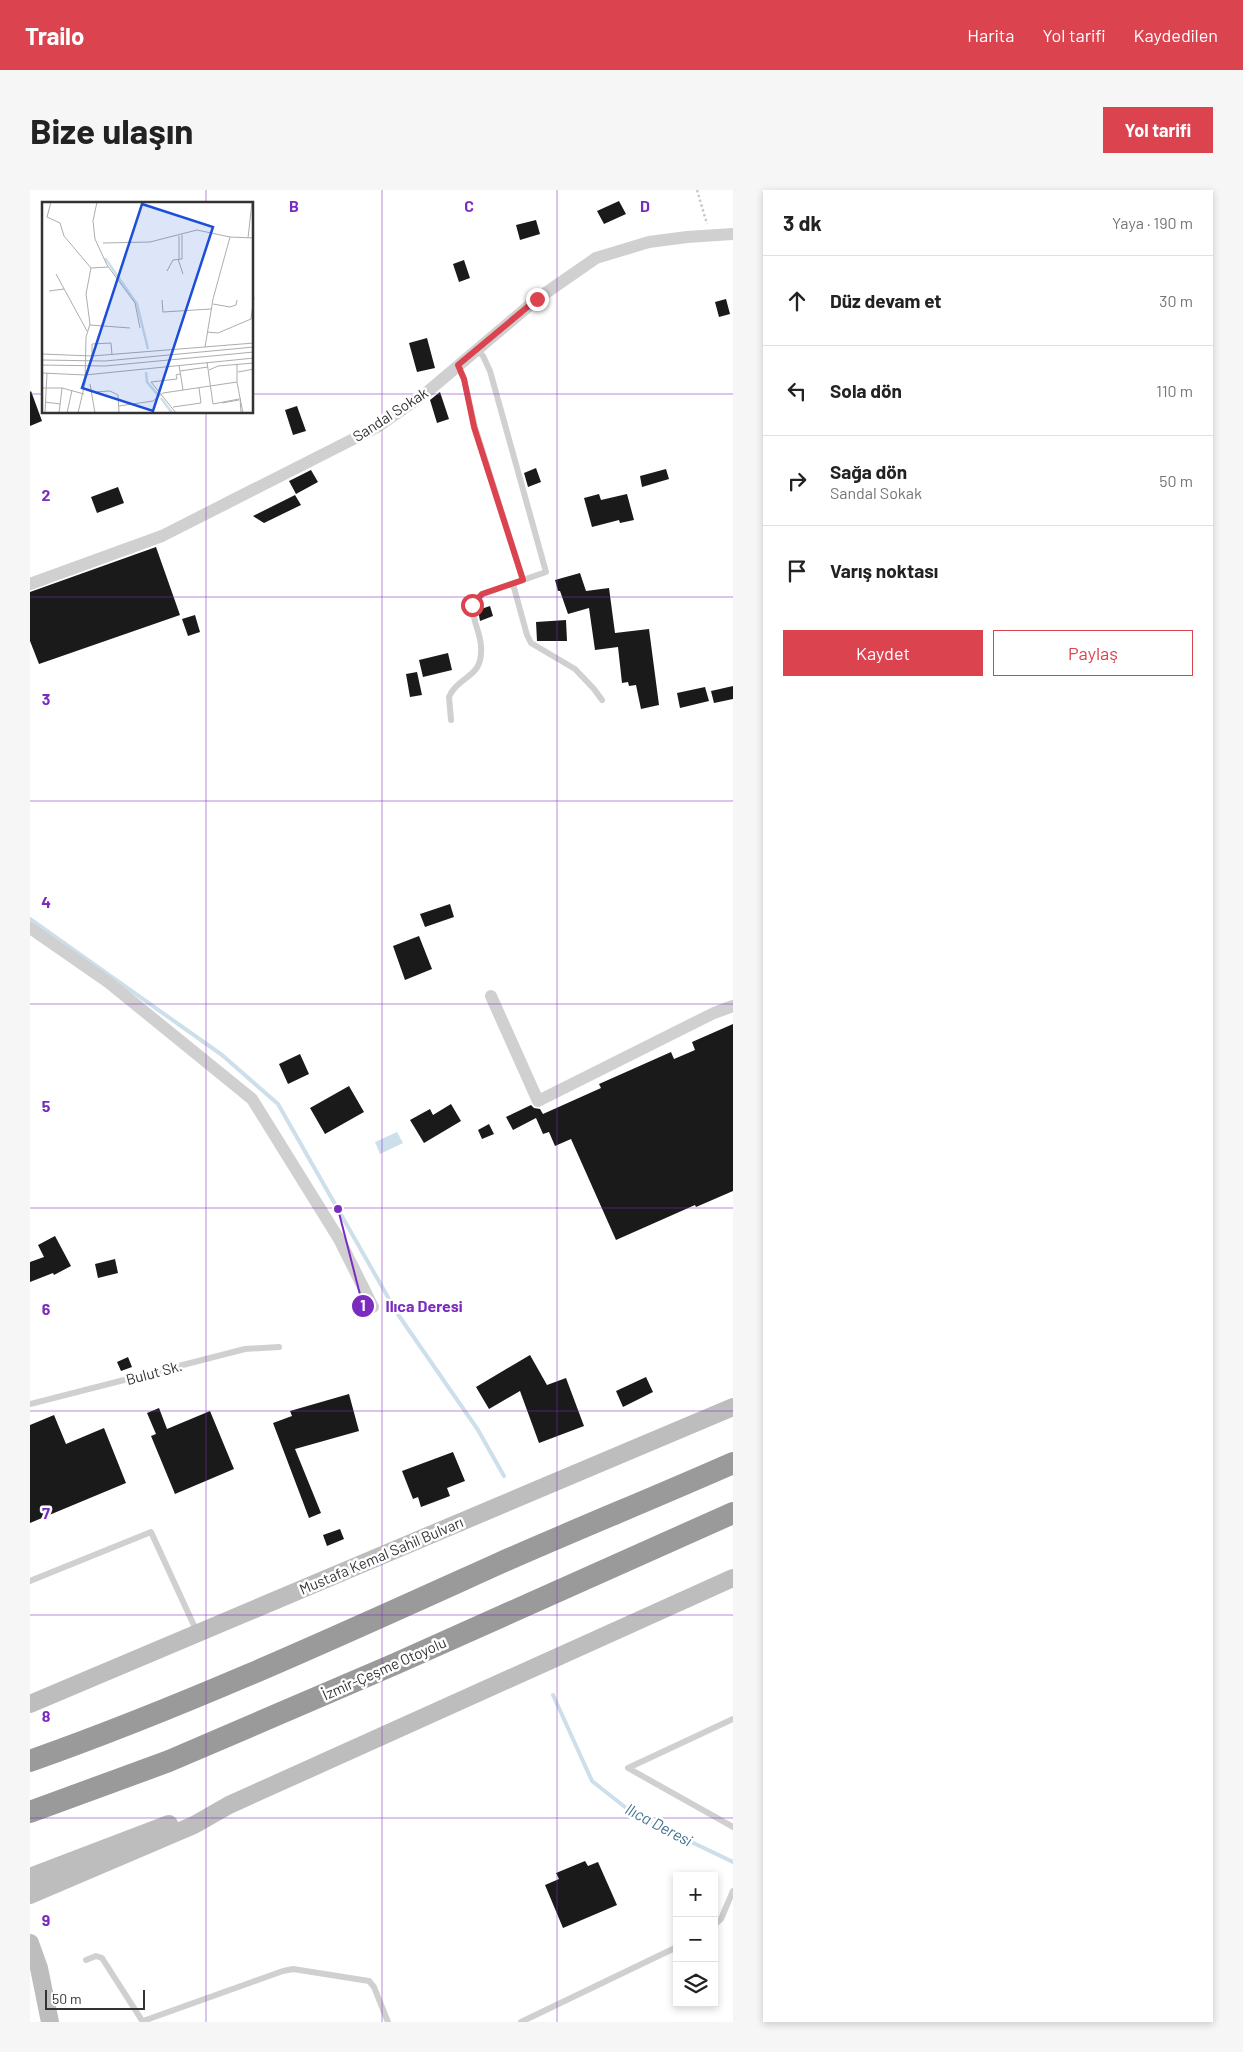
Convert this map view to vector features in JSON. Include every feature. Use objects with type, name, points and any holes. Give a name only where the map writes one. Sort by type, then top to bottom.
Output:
[{"type":"highway","points":[[34,1760],[153,1716],[258,1672],[503,1562],[733,1463]]},
{"type":"highway","name":"İzmir-Çeşme Otoyolu","points":[[30,1812],[169,1760],[386,1668],[733,1513]]},
{"type":"street","name":"Sandal Sokak","points":[[30,584],[162,536],[377,427],[426,393],[537,299],[596,258],[648,242],[733,234]]},
{"type":"street","points":[[30,928],[108,982],[252,1099],[339,1239],[373,1307]]},
{"type":"street","points":[[491,996],[538,1102],[714,1013],[733,1006]]},
{"type":"street","name":"Mustafa Kemal Sahil Bulvarı","points":[[30,1704],[733,1407]]},
{"type":"street","points":[[30,1895],[194,1825],[230,1805],[733,1578]]},
{"type":"street","points":[[30,1877],[189,1816],[230,1805]]},
{"type":"street","points":[[30,1943],[39,1968],[50,2022]]},
{"type":"lane","points":[[451,720],[449,697],[473,673],[480,661],[480,638],[471,609],[472,605],[482,594],[546,572],[490,371],[483,356],[477,349]]},
{"type":"lane","points":[[458,365],[464,379],[474,427],[523,580]]},
{"type":"lane","points":[[513,584],[531,643],[575,670],[590,684],[602,700]]},
{"type":"lane","name":"Bulut Sk.","points":[[30,1404],[244,1349],[279,1347]]},
{"type":"lane","points":[[30,1581],[152,1532],[197,1633]]},
{"type":"lane","points":[[684,1599],[733,1587]]},
{"type":"lane","points":[[733,1719],[628,1768],[733,1827]]},
{"type":"lane","points":[[718,1922],[721,1919],[733,1891]]},
{"type":"lane","points":[[521,2022],[673,1949]]},
{"type":"lane","points":[[86,1960],[96,1956],[102,1958],[143,2022],[293,1969],[369,1981],[374,1988],[388,2022]]},
{"type":"path","points":[[697,190],[710,235]]},
{"type":"water","points":[[397,1132],[403,1143],[380,1154],[375,1142]]},
{"type":"building","points":[[619,201],[626,214],[604,224],[597,211]]},
{"type":"building","points":[[536,220],[540,234],[520,240],[516,225]]},
{"type":"building","points":[[464,260],[470,278],[459,282],[453,264]]},
{"type":"building","points":[[726,299],[730,314],[719,317],[715,302]]},
{"type":"building","points":[[427,338],[435,368],[417,372],[409,343]]},
{"type":"building","points":[[30,392],[42,421],[30,426]]},
{"type":"building","points":[[440,392],[449,419],[437,423],[430,400]]},
{"type":"building","points":[[297,406],[306,431],[293,435],[285,410]]},
{"type":"building","points":[[536,468],[541,482],[528,487],[524,473]]},
{"type":"building","points":[[666,469],[669,479],[642,487],[640,476]]},
{"type":"building","points":[[311,470],[318,482],[296,494],[289,481]]},
{"type":"building","points":[[118,487],[124,503],[97,513],[91,497]]},
{"type":"building","points":[[599,494],[601,500],[627,494],[634,520],[620,523],[619,520],[592,527],[584,498]]},
{"type":"building","points":[[295,495],[301,505],[264,523],[253,516]]},
{"type":"building","points":[[156,547],[180,615],[39,664],[30,641],[30,592]]},
{"type":"building","points":[[580,573],[586,591],[609,588],[615,633],[649,629],[659,705],[641,709],[636,685],[629,686],[628,682],[622,683],[618,647],[595,650],[589,608],[568,614],[555,580]]},
{"type":"building","points":[[490,606],[493,616],[480,621],[478,610]]},
{"type":"building","points":[[195,615],[200,632],[188,636],[182,619]]},
{"type":"building","points":[[566,620],[567,641],[537,641],[536,622]]},
{"type":"building","points":[[448,653],[452,670],[423,677],[419,660]]},
{"type":"building","points":[[417,672],[422,695],[410,697],[406,674]]},
{"type":"building","points":[[733,686],[733,699],[714,703],[711,691]]},
{"type":"building","points":[[705,687],[709,701],[680,708],[677,693]]},
{"type":"building","points":[[450,904],[454,917],[425,927],[420,914]]},
{"type":"building","points":[[419,936],[432,969],[405,980],[393,946]]},
{"type":"building","points":[[733,1024],[733,1191],[696,1207],[695,1205],[616,1240],[571,1139],[555,1146],[549,1132],[543,1134],[536,1118],[513,1130],[506,1117],[531,1105],[534,1108],[540,1109],[543,1114],[601,1088],[599,1084],[671,1052],[674,1059],[695,1050],[692,1042]]},
{"type":"building","points":[[300,1054],[309,1074],[288,1084],[279,1064]]},
{"type":"building","points":[[349,1086],[364,1112],[325,1134],[310,1108]]},
{"type":"building","points":[[451,1104],[461,1121],[424,1143],[410,1120],[430,1109],[433,1115]]},
{"type":"building","points":[[489,1124],[494,1134],[482,1139],[478,1130]]},
{"type":"building","points":[[55,1236],[71,1266],[54,1275],[53,1273],[30,1282],[30,1262],[44,1257],[38,1245]]},
{"type":"building","points":[[115,1259],[118,1273],[98,1278],[95,1264]]},
{"type":"building","points":[[530,1355],[547,1385],[566,1378],[584,1426],[539,1443],[520,1391],[489,1409],[476,1387]]},
{"type":"building","points":[[128,1357],[132,1367],[121,1371],[117,1362]]},
{"type":"building","points":[[646,1377],[653,1392],[623,1407],[616,1391]]},
{"type":"building","points":[[349,1394],[359,1431],[295,1449],[321,1513],[309,1518],[273,1423],[292,1416],[290,1411]]},
{"type":"building","points":[[159,1408],[167,1429],[210,1411],[234,1469],[175,1494],[151,1436],[156,1434],[147,1413]]},
{"type":"building","points":[[54,1415],[66,1444],[104,1428],[126,1483],[30,1523],[30,1425]]},
{"type":"building","points":[[453,1452],[465,1481],[447,1488],[450,1496],[421,1507],[418,1497],[413,1499],[402,1471]]},
{"type":"building","points":[[340,1529],[344,1539],[327,1546],[323,1535]]},
{"type":"building","points":[[585,1861],[588,1866],[598,1862],[617,1905],[563,1928],[545,1885],[559,1879],[556,1873]]},
{"type":"waterway","name":"Ilıca Deresi","points":[[30,919],[222,1055],[278,1104],[397,1313],[478,1430],[504,1476]]},
{"type":"waterway","name":"Ilıca Deresi","points":[[553,1695],[592,1781],[635,1815],[733,1862]]},
{"type":"place","name":"Ilıca Deresi","points":[[338,1209]]},
{"type":"route","points":[[472,605],[482,594],[523,580],[474,427],[464,379],[458,365],[537,299]]}]
